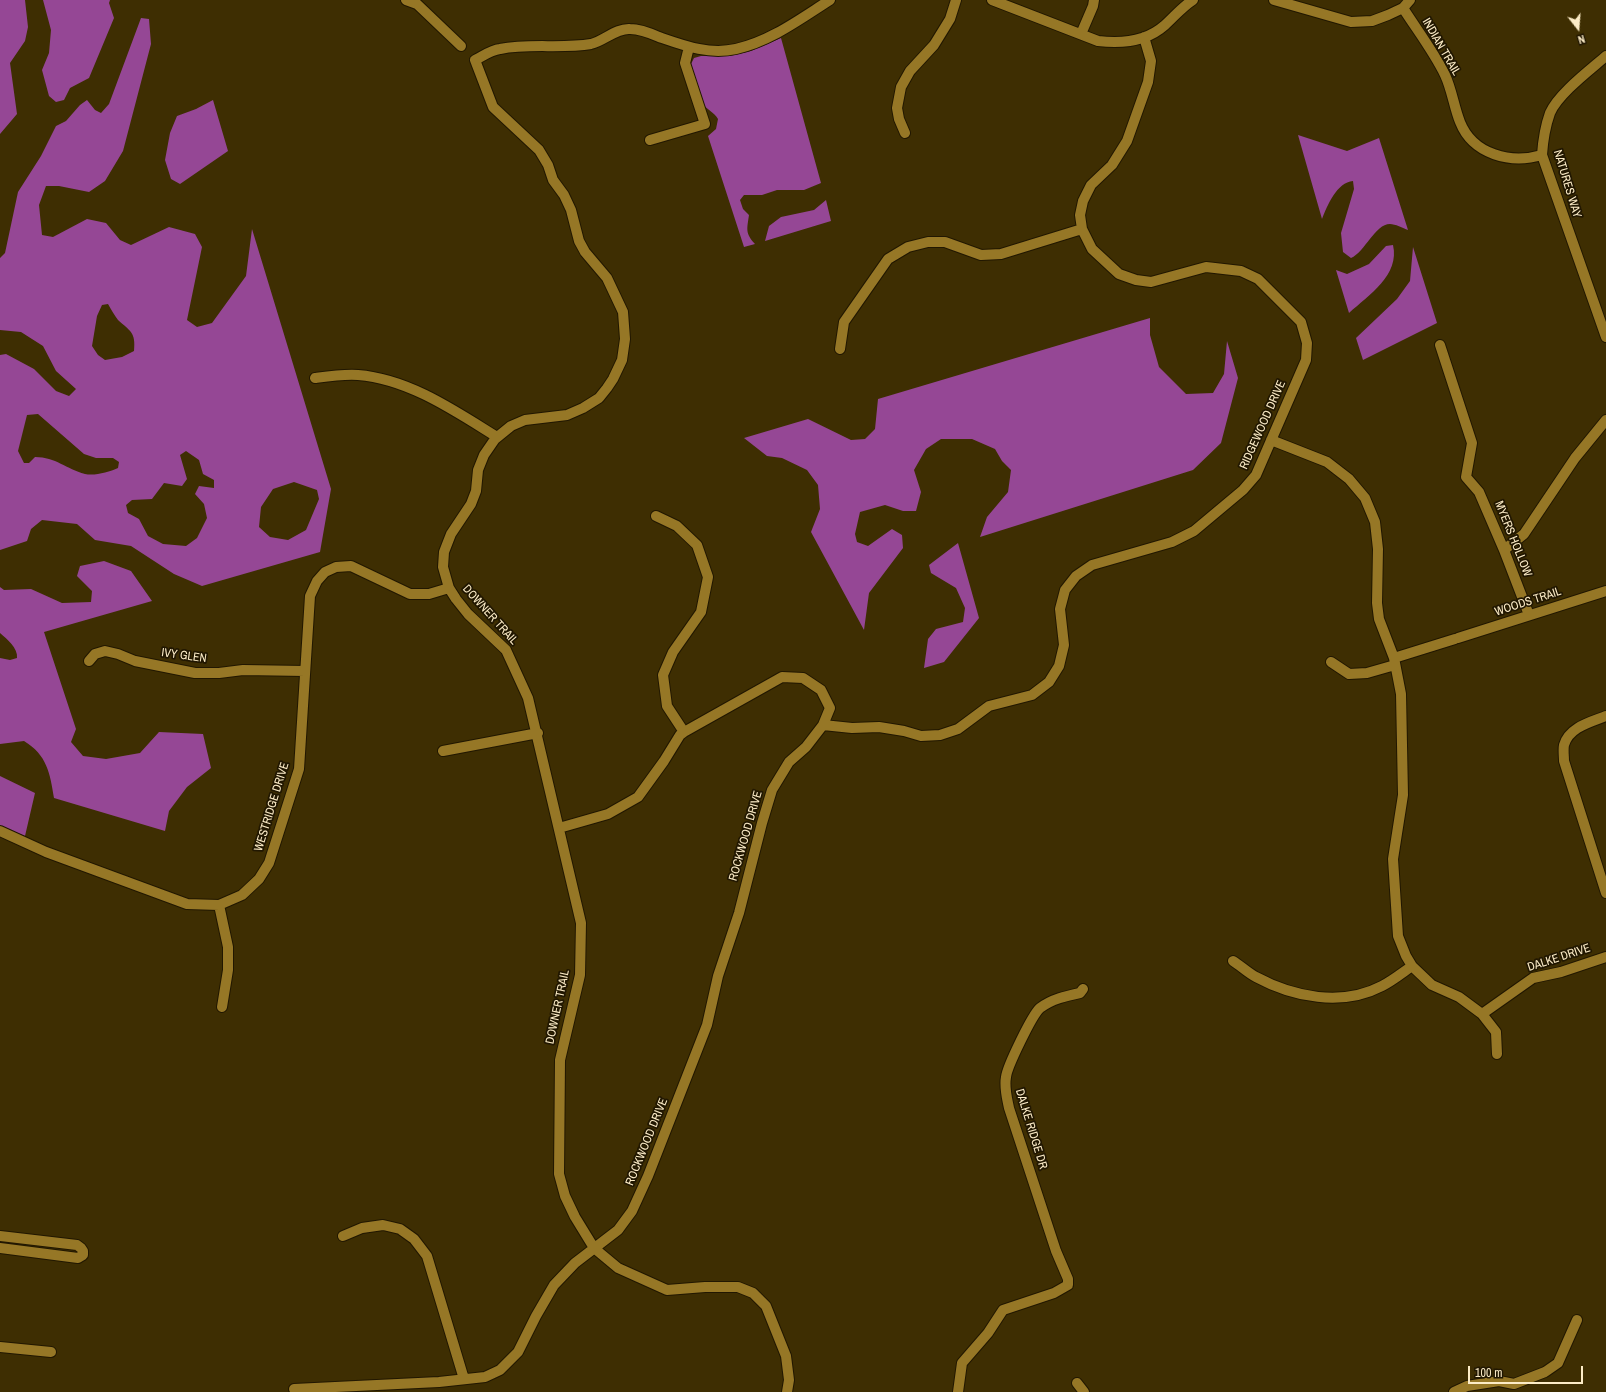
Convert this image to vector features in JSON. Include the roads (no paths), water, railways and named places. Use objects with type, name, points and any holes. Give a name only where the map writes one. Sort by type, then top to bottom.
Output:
[{"type":"street","points":[[406,0],[417,4],[461,46]]},
{"type":"street","points":[[650,140],[705,124],[685,63],[689,47],[712,51],[735,49],[754,44],[773,36],[816,4],[830,0]]},
{"type":"street","points":[[905,133],[899,119],[897,108],[901,87],[910,71],[934,45],[950,18],[956,0]]},
{"type":"street","points":[[992,0],[1098,41],[1117,43],[1132,42],[1164,26],[1183,6],[1193,0]]},
{"type":"street","points":[[1081,34],[1093,6],[1094,0]]},
{"type":"street","points":[[1274,0],[1351,22],[1372,21],[1403,8],[1410,0]]},
{"type":"street","name":"INDIAN TRAIL","points":[[1403,8],[1446,76],[1460,122],[1468,138],[1483,149],[1502,157],[1528,159],[1542,155]]},
{"type":"street","name":"DOWNER TRAIL","points":[[689,47],[643,31],[629,29],[619,31],[592,43],[572,46],[529,46],[498,49],[475,60],[493,107],[499,115],[539,150],[548,165],[553,180],[564,195],[571,210],[579,241],[584,252],[607,278],[616,293],[623,312],[624,333],[622,360],[613,379],[599,398],[583,408],[567,415],[525,420],[511,426],[497,438],[484,455],[478,470],[476,490],[471,504],[451,534],[444,552],[443,567],[449,588],[456,599],[468,614],[506,650],[528,698],[538,733],[582,923],[580,975],[560,1060],[559,1174],[565,1196],[575,1217],[594,1248],[624,1272],[667,1290],[705,1287],[738,1287],[753,1293],[766,1306],[786,1356],[788,1380],[787,1392]]},
{"type":"street","name":"RIDGEWOOD DRIVE","points":[[823,725],[852,728],[879,728],[904,731],[921,736],[940,736],[958,729],[989,706],[1032,695],[1050,682],[1059,666],[1064,645],[1060,609],[1065,590],[1076,576],[1092,564],[1172,542],[1194,531],[1243,490],[1256,475],[1306,360],[1308,343],[1301,322],[1258,279],[1241,271],[1206,267],[1151,282],[1136,280],[1119,274],[1092,248],[1082,229],[1080,215],[1083,201],[1091,185],[1112,165],[1127,141],[1148,82],[1151,61],[1144,37]]},
{"type":"street","name":"NATURES WAY","points":[[1606,56],[1558,100],[1550,112],[1544,133],[1542,155],[1606,337]]},
{"type":"street","points":[[840,349],[844,322],[888,259],[908,247],[928,242],[944,242],[981,255],[1001,254],[1082,229]]},
{"type":"street","name":"MYERS HOLLOW","points":[[1440,345],[1472,443],[1466,477],[1479,492],[1504,550],[1529,615]]},
{"type":"street","points":[[316,378],[358,375],[389,381],[428,396],[497,438]]},
{"type":"street","points":[[1504,550],[1524,534],[1575,458],[1606,420]]},
{"type":"street","points":[[1271,440],[1326,462],[1349,479],[1365,498],[1375,522],[1378,548],[1377,603],[1379,619],[1395,662],[1401,694],[1403,796],[1393,859],[1398,936],[1406,956],[1412,966],[1432,985],[1459,997],[1482,1014],[1496,1032],[1497,1054]]},
{"type":"street","points":[[656,516],[677,526],[697,544],[708,577],[701,612],[673,652],[663,675],[667,706],[684,732]]},
{"type":"street","name":"WESTRIDGE DRIVE","points":[[0,831],[46,852],[187,904],[219,905],[242,895],[259,879],[269,863],[299,769],[310,596],[317,581],[325,572],[336,567],[351,566],[410,594],[430,594],[449,588]]},
{"type":"street","name":"WOODS TRAIL","points":[[1331,662],[1349,674],[1367,673],[1457,638],[1606,591]]},
{"type":"street","name":"IVY GLEN","points":[[89,661],[95,654],[106,652],[118,654],[135,661],[195,673],[219,673],[243,670],[305,671]]},
{"type":"street","name":"ROCKWOOD DRIVE","points":[[294,1389],[439,1382],[485,1377],[500,1370],[518,1352],[554,1285],[575,1263],[618,1230],[632,1211],[648,1176],[708,1025],[718,976],[738,914],[772,790],[789,762],[806,747],[823,725],[830,708],[821,690],[803,678],[782,677],[680,735],[638,797],[608,814],[559,828]]},
{"type":"street","points":[[1606,716],[1582,724],[1571,734],[1564,745],[1564,761],[1606,893]]},
{"type":"street","points":[[444,751],[538,733]]},
{"type":"street","points":[[219,905],[228,947],[228,970],[222,1007]]},
{"type":"street","name":"DALKE DRIVE","points":[[1482,1014],[1533,978],[1561,972],[1606,957]]},
{"type":"street","points":[[1233,961],[1255,977],[1280,988],[1306,996],[1330,998],[1356,996],[1381,987],[1412,966]]},
{"type":"street","name":"DALKE RIDGE DR","points":[[958,1392],[962,1363],[988,1333],[1003,1310],[1047,1294],[1054,1293],[1068,1285],[1068,1279],[1056,1251],[1009,1108],[1005,1091],[1006,1076],[1017,1048],[1038,1009],[1051,1001],[1080,993],[1083,989]]},
{"type":"street","points":[[343,1236],[362,1228],[383,1225],[400,1229],[414,1239],[427,1256],[464,1379]]},
{"type":"street","points":[[0,1236],[77,1245],[83,1251],[83,1255],[78,1258],[0,1248]]},
{"type":"street","points":[[1454,1392],[1467,1386],[1499,1381],[1514,1384],[1545,1372],[1558,1363],[1577,1320]]},
{"type":"street","points":[[0,1347],[51,1352]]},
{"type":"street","points":[[1077,1383],[1084,1392]]}]
